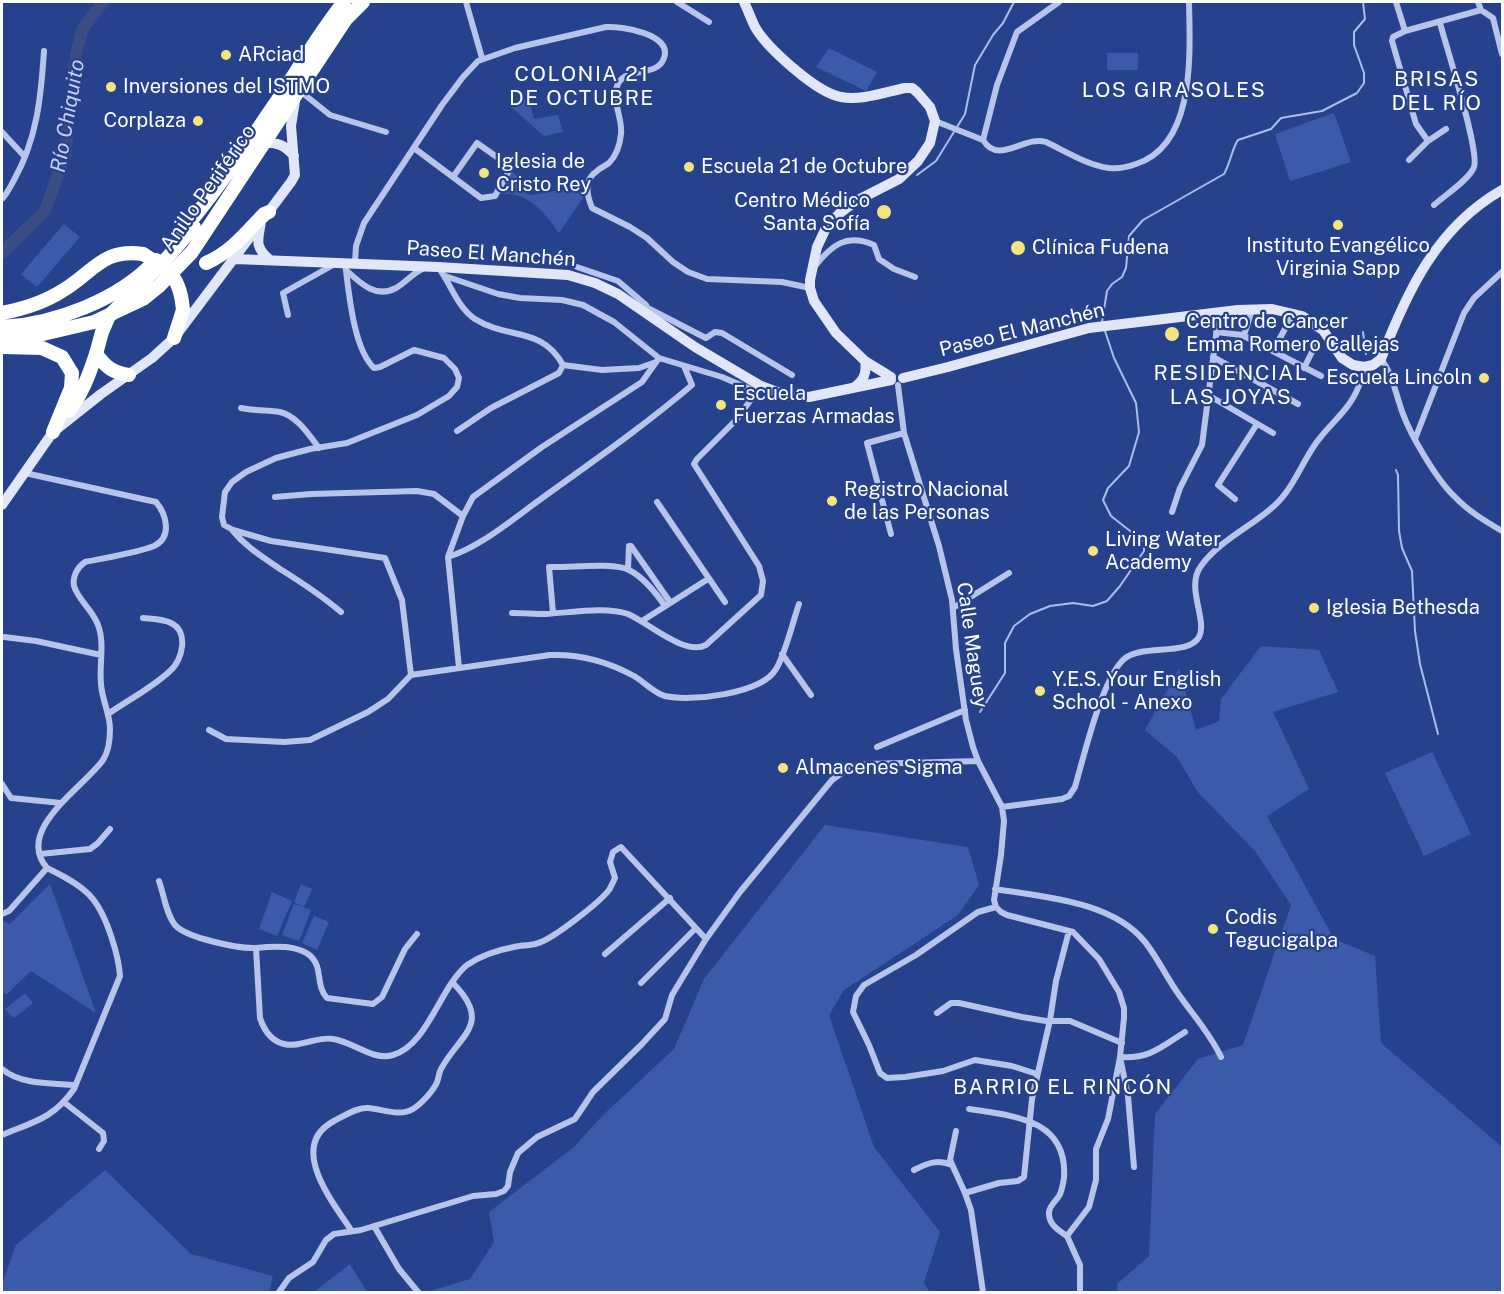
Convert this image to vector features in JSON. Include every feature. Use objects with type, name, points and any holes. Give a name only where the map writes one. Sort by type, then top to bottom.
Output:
[{"type":"highway","name":"Anillo Periférico","points":[[2,327],[62,315],[97,301],[128,284],[148,268],[181,233],[225,175],[324,27],[344,2]]},
{"type":"highway","name":"Anillo Periférico","points":[[2,340],[70,329],[121,311],[159,286],[192,252],[346,19],[363,2]]},
{"type":"highway","points":[[54,432],[77,400],[89,376],[109,316],[167,258],[194,227],[225,175]]},
{"type":"highway","points":[[235,259],[200,263],[229,251],[264,214],[265,217]]},
{"type":"highway","points":[[2,313],[41,302],[64,290],[94,265],[108,257],[120,253],[143,254],[168,270],[182,295],[183,310],[174,338]]},
{"type":"highway","points":[[2,347],[42,348],[62,357],[72,373],[71,388],[54,432]]},
{"type":"highway","points":[[96,354],[108,369],[117,374],[129,375]]},
{"type":"street","points":[[466,2],[482,58]]},
{"type":"street","points":[[677,2],[709,22]]},
{"type":"street","points":[[744,2],[756,28],[766,41],[790,65],[825,92],[855,99],[905,87],[912,88],[930,107],[935,121],[930,143],[918,161],[899,179],[848,207],[826,228],[817,247],[811,271],[810,288],[814,301],[836,333],[865,361],[896,380]]},
{"type":"street","points":[[983,140],[996,85],[1017,32],[1059,2]]},
{"type":"street","points":[[935,121],[983,140],[990,147],[1005,151],[1029,141],[1041,140],[1092,163],[1110,168],[1133,165],[1155,156],[1166,146],[1179,118],[1185,97],[1190,49],[1189,2]]},
{"type":"street","points":[[1396,2],[1405,32]]},
{"type":"street","points":[[1478,2],[1482,10],[1493,18],[1503,20]]},
{"type":"street","points":[[1428,141],[1416,124],[1411,111],[1392,41],[1393,37],[1482,10]]},
{"type":"street","points":[[1493,18],[1503,54]]},
{"type":"street","points":[[1434,205],[1463,180],[1474,167],[1474,150],[1440,23]]},
{"type":"street","points":[[288,315],[283,292],[345,265],[356,246],[364,223],[414,147],[463,77],[482,58],[606,27],[621,26],[634,29],[660,42],[665,52],[659,65],[651,70],[623,77],[615,88],[621,132],[616,152],[608,164],[594,172],[588,183],[586,194],[592,208],[647,238],[687,272],[707,279],[782,282],[810,288]]},
{"type":"street","points":[[2,197],[25,157],[35,132],[44,51]]},
{"type":"street","points":[[2,505],[54,432],[174,338],[291,183],[295,175],[291,119],[298,94],[330,115],[386,132]]},
{"type":"street","points":[[1409,160],[1428,141],[1446,129]]},
{"type":"street","points":[[2,132],[25,157]]},
{"type":"street","points":[[263,143],[272,142],[282,145],[294,156]]},
{"type":"street","points":[[414,147],[453,177],[482,198],[495,196],[511,167],[477,142],[453,177]]},
{"type":"street","points":[[1002,807],[1062,799],[1069,796],[1075,787],[1102,699],[1123,661],[1137,652],[1191,644],[1199,637],[1201,626],[1196,601],[1196,580],[1199,568],[1217,549],[1274,507],[1286,494],[1316,443],[1349,404],[1358,388],[1364,366],[1373,365],[1381,359],[1415,282],[1435,250],[1459,222],[1486,200],[1503,190]]},
{"type":"street","points":[[265,217],[258,246],[262,254],[271,260]]},
{"type":"street","points":[[248,240],[251,256],[258,260]]},
{"type":"street","points":[[811,271],[830,248],[847,241],[862,240],[874,245],[879,259],[894,269],[915,278]]},
{"type":"street","name":"Paseo El Manchén","points":[[235,259],[568,275],[595,283],[618,294],[759,389],[785,395],[809,397],[896,380],[1103,326],[1252,310],[1272,309],[1302,316],[1342,358],[1353,365],[1364,366]]},
{"type":"street","points":[[345,265],[358,282],[371,290],[384,292],[396,288],[409,277],[433,267],[445,276],[498,294],[520,298],[562,300],[583,305],[614,322],[658,360],[759,389],[736,420],[694,464],[759,566],[763,581],[761,595],[706,645],[700,648],[688,647],[624,613],[609,611],[512,613]]},
{"type":"street","points":[[345,265],[357,333],[368,363],[374,368],[380,367],[414,350],[444,358],[455,369],[459,378],[457,387],[449,396],[417,416],[347,442],[276,458],[257,466],[232,482],[225,492],[222,517],[224,525],[233,530],[271,541],[385,558],[402,600],[411,675]]},
{"type":"street","points":[[577,267],[618,281],[648,308]]},
{"type":"street","points":[[1415,439],[1464,313],[1474,298],[1503,272]]},
{"type":"street","points":[[445,276],[462,307],[475,319],[501,331],[533,338],[547,344],[557,354],[562,365],[559,373],[491,408],[457,431]]},
{"type":"street","points":[[618,294],[706,338],[715,332],[722,333],[792,375]]},
{"type":"street","points":[[1244,335],[1252,310]]},
{"type":"street","points":[[1172,512],[1179,488],[1202,445],[1219,312]]},
{"type":"street","points":[[1273,351],[1293,314]]},
{"type":"street","points":[[1216,332],[1244,335],[1321,376]]},
{"type":"street","points":[[1304,368],[1320,336]]},
{"type":"street","points":[[1213,357],[1298,404]]},
{"type":"street","points":[[1381,359],[1388,368],[1404,417],[1415,439],[1452,494],[1466,508],[1503,531]]},
{"type":"street","points":[[562,365],[602,370],[639,368],[658,360]]},
{"type":"street","points":[[459,668],[448,557],[463,516],[473,497],[561,434],[642,382],[658,360]]},
{"type":"street","points":[[852,389],[864,378],[865,361]]},
{"type":"street","points":[[448,557],[462,552],[508,522],[613,448],[670,404],[692,385],[684,366]]},
{"type":"street","name":"Calle Maguey","points":[[896,380],[904,433],[939,546],[953,608],[956,649],[965,710],[978,761],[1002,807],[1004,821],[994,900],[996,907]]},
{"type":"street","points":[[1208,395],[1273,433]]},
{"type":"street","points":[[241,408],[259,412],[282,412],[302,426],[319,447]]},
{"type":"street","points":[[1235,499],[1218,485],[1257,424]]},
{"type":"street","points":[[891,534],[867,443],[904,433]]},
{"type":"street","points":[[2,1135],[49,1116],[64,1103],[75,1085],[120,976],[119,964],[104,914],[94,899],[83,889],[42,863],[39,838],[61,803],[102,761],[109,746],[108,714],[100,686],[101,636],[98,624],[74,584],[75,575],[85,562],[154,546],[164,536],[166,517],[156,502],[24,473]]},
{"type":"street","points":[[275,497],[417,491],[434,495],[463,516]]},
{"type":"street","points":[[657,502],[725,602]]},
{"type":"street","points":[[233,530],[239,539],[259,555],[325,598],[341,612]]},
{"type":"street","points":[[628,569],[629,546],[631,546],[668,604]]},
{"type":"street","points":[[553,613],[549,567],[628,569],[668,604]]},
{"type":"street","points":[[953,608],[1008,573]]},
{"type":"street","points":[[642,621],[708,579]]},
{"type":"street","points":[[209,730],[226,739],[284,742],[310,740],[368,712],[388,699],[411,675],[514,659],[573,654],[587,657],[632,675],[663,696],[692,697],[745,691],[766,680],[777,669],[799,604]]},
{"type":"street","points":[[108,714],[170,672],[180,656],[183,644],[177,627],[170,622],[143,618]]},
{"type":"street","points":[[4,637],[36,640],[100,655]]},
{"type":"street","points":[[782,654],[811,694]]},
{"type":"street","points":[[877,747],[965,710]]},
{"type":"street","points":[[279,1293],[289,1278],[315,1260],[329,1236],[351,1230],[361,1230],[473,1196],[504,1191],[508,1186],[510,1172],[518,1153],[537,1137],[574,1119],[592,1092],[665,1019],[672,995],[706,939],[832,780],[849,768],[867,764],[978,761]]},
{"type":"street","points":[[2,784],[11,798],[61,803]]},
{"type":"street","points":[[40,854],[90,849],[99,843],[110,829]]},
{"type":"street","points":[[256,948],[260,1018],[264,1029],[273,1038],[283,1044],[296,1045],[331,1038],[350,1043],[376,1056],[392,1056],[406,1050],[420,1034],[466,966],[487,955],[512,947],[540,943],[569,925],[608,891],[615,878],[610,862],[617,848],[621,847],[706,939]]},
{"type":"street","points":[[2,914],[9,911],[47,868]]},
{"type":"street","points":[[159,881],[170,915],[178,928],[228,946],[288,947],[310,956],[316,962],[322,991],[327,998],[373,1004],[382,997],[405,949],[417,934]]},
{"type":"street","points":[[995,890],[1087,906],[1126,925],[1146,943],[1177,993],[1212,1038],[1221,1057]]},
{"type":"street","points":[[605,954],[669,898]]},
{"type":"street","points":[[1037,1074],[1012,1066],[975,1060],[943,1071],[891,1079],[880,1073],[855,1018],[853,1007],[856,996],[864,985],[916,955],[978,912],[996,907],[1000,912],[1008,915],[1069,931],[1082,940],[1099,959],[1119,992],[1124,1018],[1122,1043],[1108,1119],[1096,1149],[1096,1180],[1089,1208],[1067,1236]]},
{"type":"street","points":[[641,983],[696,928]]},
{"type":"street","points":[[965,1193],[999,1183],[1018,1181],[1024,1177],[1032,1099],[1050,1020],[1056,981],[1069,931]]},
{"type":"street","points":[[351,1230],[329,1197],[316,1169],[313,1153],[316,1137],[329,1124],[350,1113],[366,1108],[389,1112],[405,1111],[413,1109],[428,1096],[436,1085],[441,1069],[468,1034],[471,1022],[470,1006],[466,997],[453,983]]},
{"type":"street","points":[[937,1013],[951,1003],[959,1003],[1022,1017],[1070,1021],[1122,1043]]},
{"type":"street","points":[[1120,1057],[1137,1058],[1147,1055],[1185,1032]]},
{"type":"street","points":[[1120,1057],[1128,1096],[1134,1167]]},
{"type":"street","points":[[2,1069],[11,1076],[24,1080],[75,1085]]},
{"type":"street","points":[[64,1103],[103,1133],[104,1141],[99,1149]]},
{"type":"street","points":[[969,1109],[1031,1122],[1054,1135],[1064,1176],[1059,1196],[1049,1214],[1053,1226],[1067,1236],[1080,1264],[1080,1293]]},
{"type":"street","points":[[956,1131],[951,1154],[952,1166],[971,1210],[983,1293]]},
{"type":"street","points":[[914,1170],[929,1162],[945,1162],[952,1166]]},
{"type":"street","points":[[374,1226],[399,1269],[418,1293]]},
{"type":"shaded area","points":[[829,48],[877,72],[866,91],[816,67]]},
{"type":"shaded area","points":[[1107,53],[1138,53],[1138,70],[1107,70]]},
{"type":"shaded area","points":[[528,96],[534,119],[558,115],[563,132],[544,136],[509,105]]},
{"type":"shaded area","points":[[1334,113],[1351,162],[1290,181],[1275,134]]},
{"type":"shaded area","points":[[512,171],[527,194],[579,187],[583,198],[559,233],[534,204],[518,196],[498,194]]},
{"type":"shaded area","points":[[64,224],[80,237],[37,287],[21,274]]},
{"type":"shaded area","points":[[1261,646],[1319,650],[1338,692],[1273,712],[1309,789],[1267,816],[1334,939],[1375,956],[1381,1043],[1502,1147],[1502,1292],[1117,1292],[1117,1284],[1149,1256],[1155,1114],[1198,1059],[1243,1045],[1291,905],[1255,851],[1197,791],[1177,757],[1145,730],[1179,669],[1196,730],[1219,721],[1221,699]]},
{"type":"shaded area","points":[[1432,752],[1471,834],[1424,856],[1385,773]]},
{"type":"shaded area","points":[[825,825],[968,847],[979,885],[958,915],[844,990],[829,1015],[874,1147],[940,1232],[924,1283],[930,1292],[427,1292],[470,1279],[494,1242],[489,1212],[574,1147],[603,1115],[674,1049],[704,979]]},
{"type":"shaded area","points":[[50,884],[96,1013],[31,971],[7,994],[2,993],[2,921],[10,924]]},
{"type":"shaded area","points":[[301,884],[312,889],[304,907],[294,902]]},
{"type":"shaded area","points":[[272,892],[292,901],[277,936],[259,929]]},
{"type":"shaded area","points":[[294,904],[311,910],[299,941],[282,935]]},
{"type":"shaded area","points":[[314,916],[329,922],[317,950],[302,943]]},
{"type":"shaded area","points":[[25,993],[33,1003],[14,1018],[5,1009]]},
{"type":"shaded area","points":[[105,1170],[191,1254],[273,1276],[269,1292],[2,1292],[2,1284],[16,1245]]},
{"type":"shaded area","points":[[350,1264],[367,1292],[314,1292]]},
{"type":"waterway","name":"Río Chiquito","points":[[2,253],[45,211],[65,155],[76,54],[83,28],[103,2]]},
{"type":"waterway","points":[[917,175],[936,161],[965,114],[975,65],[1014,2]]},
{"type":"waterway","points":[[1102,322],[1107,291],[1122,277],[1126,268],[1129,236],[1143,220],[1224,174],[1238,140],[1271,129],[1281,118],[1322,111],[1357,93],[1364,83],[1364,73],[1354,45],[1354,32],[1365,19],[1363,2]]},
{"type":"waterway","points":[[980,712],[1005,673],[1005,643],[1014,626],[1030,614],[1050,606],[1073,603],[1093,606],[1107,601],[1144,551],[1144,542],[1111,516],[1103,500],[1108,488],[1129,466],[1139,432],[1136,403],[1114,358],[1105,331]]},
{"type":"waterway","points":[[1363,332],[1366,354]]},
{"type":"waterway","points":[[1396,470],[1399,531],[1402,548],[1412,571],[1415,631],[1420,664],[1438,734]]},
{"type":"place","name":"ARciad","points":[[226,55]]},
{"type":"place","name":"Inversiones del ISTMO","points":[[111,87]]},
{"type":"place","name":"Corplaza","points":[[198,121]]},
{"type":"place","name":"Escuela 21 de Octubre","points":[[689,167]]},
{"type":"place","name":"Iglesia de Cristo Rey","points":[[484,173]]},
{"type":"place","name":"Centro Médico Santa Sofía","points":[[884,212]]},
{"type":"place","name":"Instituto Evangélico Virginia Sapp","points":[[1338,225]]},
{"type":"place","name":"Clínica Fudena","points":[[1018,248]]},
{"type":"place","name":"Centro de Cancer Emma Romero Callejas","points":[[1172,334]]},
{"type":"place","name":"Escuela Lincoln","points":[[1484,378]]},
{"type":"place","name":"Escuela Fuerzas Armadas","points":[[721,405]]},
{"type":"place","name":"Registro Nacional de las Personas","points":[[832,501]]},
{"type":"place","name":"Living Water Academy","points":[[1093,551]]},
{"type":"place","name":"Iglesia Bethesda","points":[[1314,608]]},
{"type":"place","name":"Y.E.S. Your English School - Anexo","points":[[1040,691]]},
{"type":"place","name":"Almacenes Sigma","points":[[783,768]]},
{"type":"place","name":"Codis Tegucigalpa","points":[[1213,929]]},
{"type":"district","name":"COLONIA 21 DE OCTUBRE","points":[[582,87]]},
{"type":"district","name":"LOS GIRASOLES","points":[[1174,91]]},
{"type":"district","name":"BRISAS DEL RÍO","points":[[1437,92]]},
{"type":"district","name":"RESIDENCIAL LAS JOYAS","points":[[1231,386]]},
{"type":"district","name":"BARRIO EL RINCÓN","points":[[1063,1088]]}]
